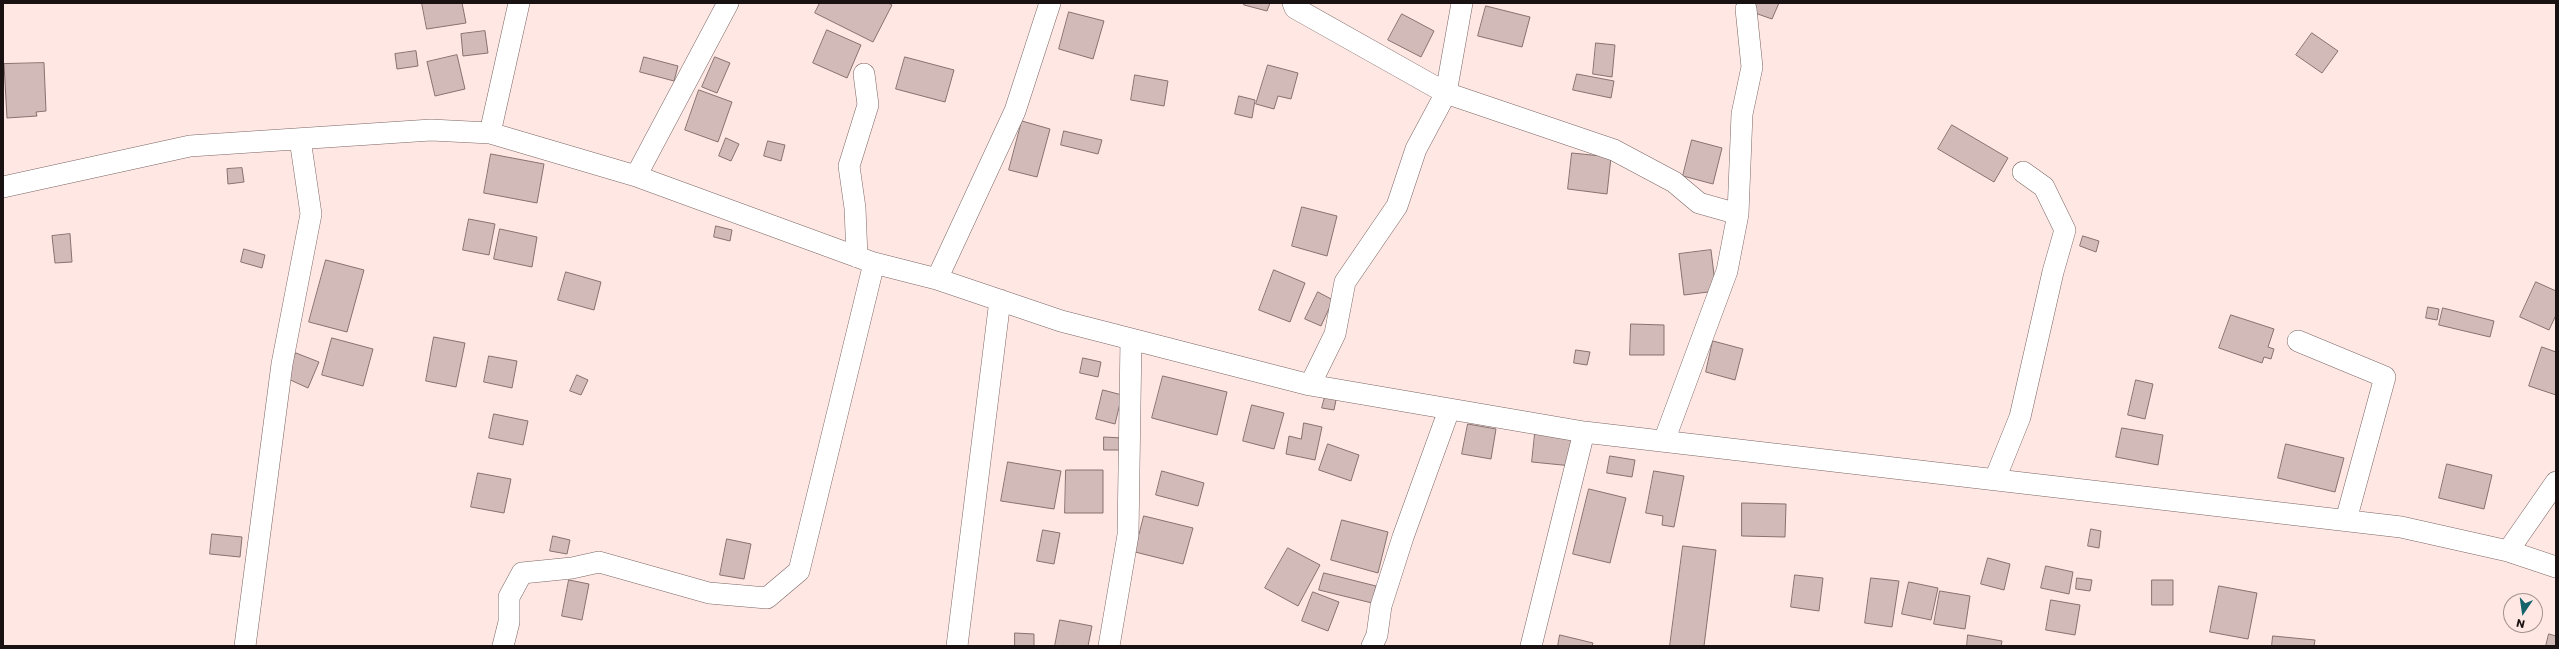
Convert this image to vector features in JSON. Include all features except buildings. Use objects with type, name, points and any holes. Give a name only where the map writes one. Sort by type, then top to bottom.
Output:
[{"type":"street","points":[[490,133],[519,3]]},
{"type":"street","points":[[636,176],[728,3]]},
{"type":"street","points":[[937,279],[1015,111],[1050,3]]},
{"type":"street","points":[[1293,3],[1295,8],[1446,93],[1614,150],[1674,182],[1699,203],[1738,214]]},
{"type":"street","points":[[1310,385],[1335,334],[1345,282],[1397,206],[1416,149],[1446,93],[1462,3]]},
{"type":"street","points":[[1664,441],[1727,271],[1738,214],[1742,114],[1752,67],[1746,9]]},
{"type":"street","points":[[503,646],[509,622],[509,597],[522,573],[572,568],[599,562],[709,593],[767,598],[799,571],[865,260],[849,166],[868,105],[864,74]]},
{"type":"street","points":[[3,187],[190,146],[431,130],[490,133],[636,176],[865,260],[937,279],[1061,321],[1132,338],[1310,385],[1584,432],[2401,527],[2508,551],[2556,567]]},
{"type":"street","points":[[245,646],[282,364],[311,214],[300,139]]},
{"type":"street","points":[[1995,479],[2020,417],[2053,272],[2065,230],[2044,187],[2023,172]]},
{"type":"street","points":[[957,646],[1000,300]]},
{"type":"street","points":[[1109,646],[1128,535],[1132,338]]},
{"type":"street","points":[[2298,341],[2385,378],[2346,520]]},
{"type":"street","points":[[1372,646],[1377,634],[1382,606],[1403,537],[1449,410]]},
{"type":"street","points":[[1531,646],[1584,432]]},
{"type":"street","points":[[2508,551],[2556,482]]}]
